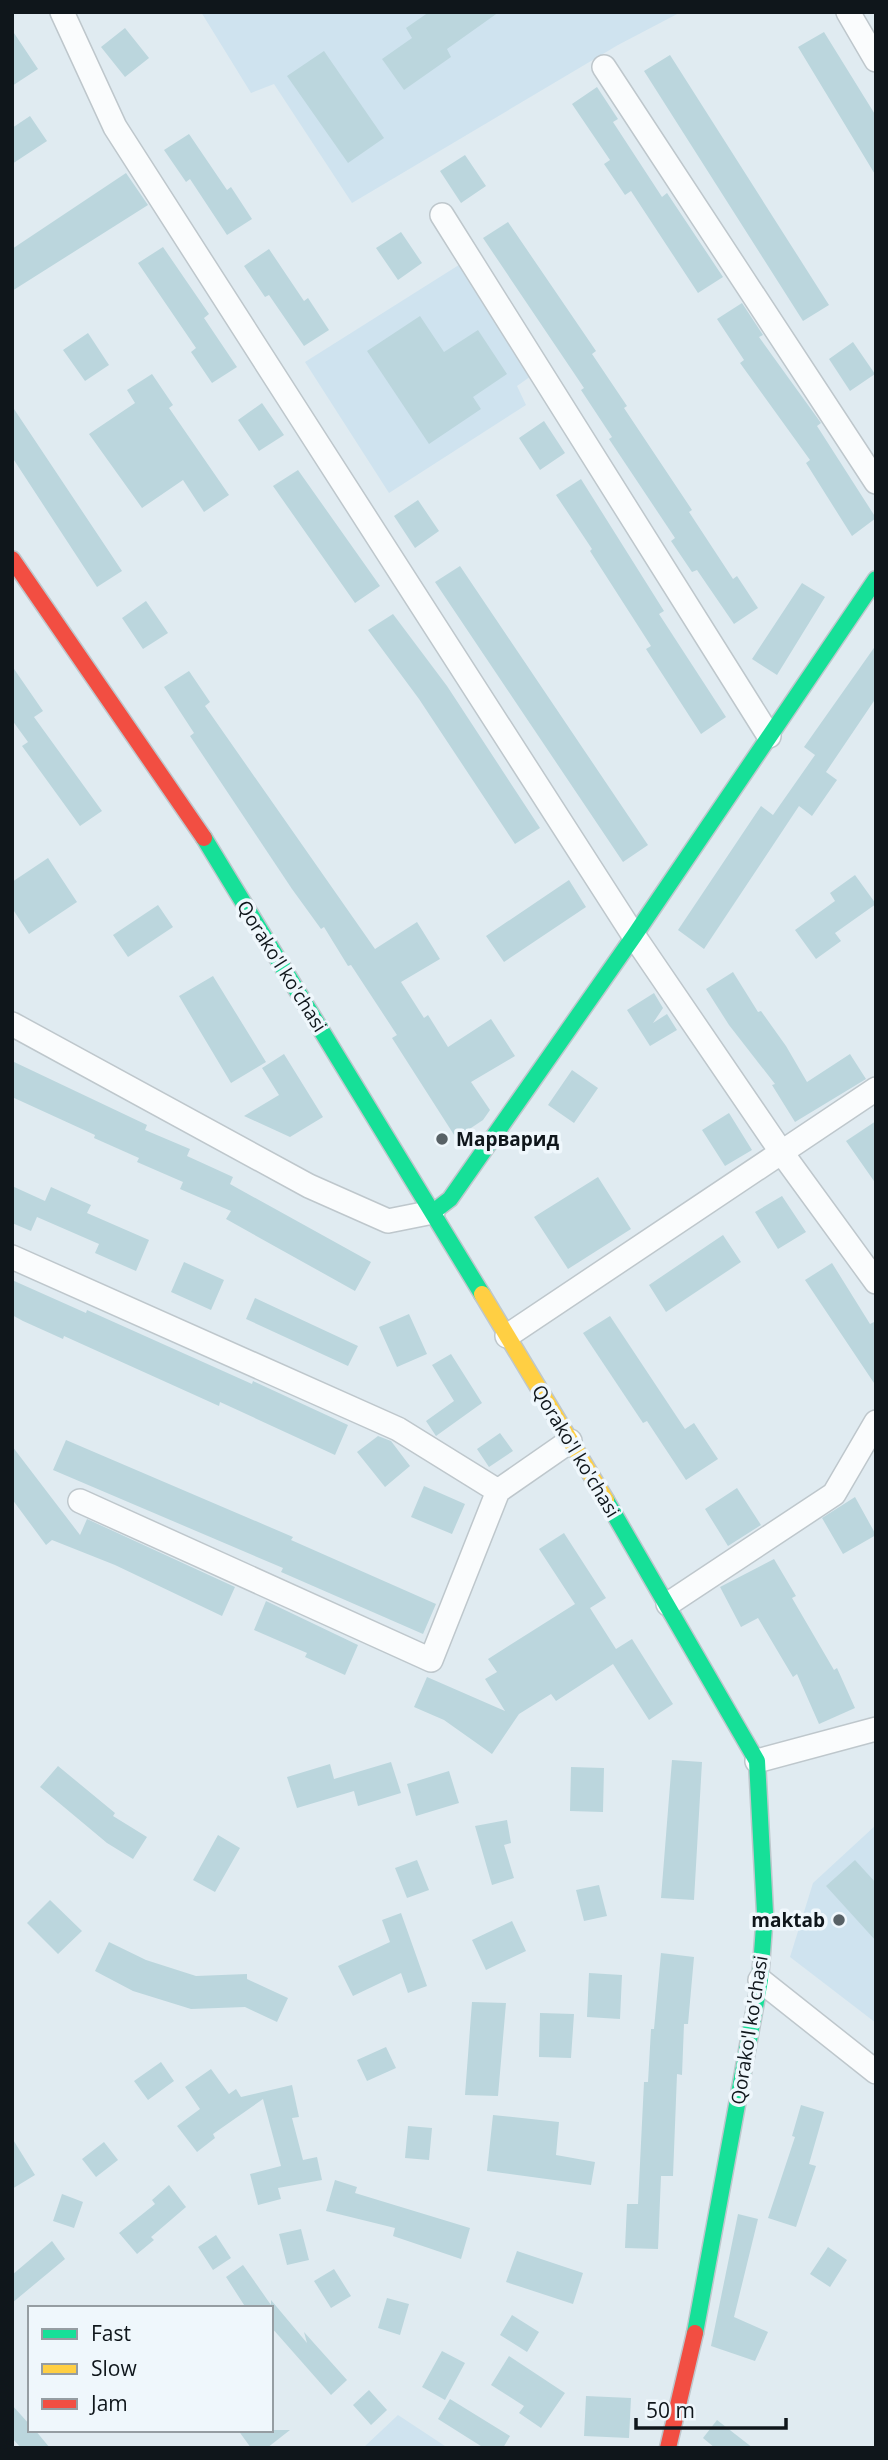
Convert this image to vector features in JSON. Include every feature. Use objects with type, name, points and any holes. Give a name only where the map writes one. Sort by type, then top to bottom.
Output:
[{"type":"street","points":[[62,12],[116,127],[634,936],[782,1153],[876,1282]]},
{"type":"street","points":[[848,12],[876,60]]},
{"type":"street","points":[[604,67],[876,482]]},
{"type":"street","points":[[442,215],[769,736]]},
{"type":"street","name":"Qorako'l ko'chasi","points":[[12,559],[179,799],[433,1212],[668,1604],[757,1761],[765,1913],[760,1980],[695,2333],[668,2448]]},
{"type":"street","points":[[12,1024],[309,1186],[388,1221],[433,1212],[450,1199],[634,936],[876,579]]},
{"type":"street","points":[[507,1336],[876,1088]]},
{"type":"street","points":[[12,1257],[398,1429],[498,1491]]},
{"type":"street","points":[[668,1604],[834,1494],[876,1422]]},
{"type":"street","points":[[79,1501],[431,1660],[498,1491],[570,1441]]},
{"type":"street","points":[[757,1761],[876,1729]]},
{"type":"street","points":[[760,1980],[876,2072]]},
{"type":"shaded area","points":[[201,12],[681,12],[618,45],[352,203],[274,84],[251,93]]},
{"type":"shaded area","points":[[470,258],[541,369],[517,386],[526,405],[389,493],[305,362]]},
{"type":"shaded area","name":"maktab","points":[[876,1825],[876,2023],[790,1957],[813,1883]]},
{"type":"shaded area","points":[[398,2415],[448,2448],[363,2448]]},
{"type":"building","points":[[429,12],[499,12],[447,49],[451,57],[404,90],[382,59],[412,38],[406,28]]},
{"type":"building","points":[[125,28],[149,58],[125,77],[101,47]]},
{"type":"building","points":[[12,30],[38,69],[12,86]]},
{"type":"building","points":[[824,32],[876,116],[876,176],[798,47]]},
{"type":"building","points":[[324,51],[384,138],[348,163],[287,76]]},
{"type":"building","points":[[670,55],[829,305],[803,321],[644,71]]},
{"type":"building","points":[[597,87],[618,119],[613,122],[662,197],[667,193],[723,277],[698,293],[631,191],[625,195],[604,164],[610,160],[572,104]]},
{"type":"building","points":[[30,116],[47,141],[12,164],[12,128]]},
{"type":"building","points":[[189,134],[227,190],[231,187],[252,219],[227,235],[190,179],[186,182],[164,150]]},
{"type":"building","points":[[465,155],[486,186],[461,203],[440,171]]},
{"type":"building","points":[[126,173],[148,205],[12,291],[12,249]]},
{"type":"building","points":[[508,222],[596,351],[592,354],[627,406],[624,408],[692,510],[689,512],[733,579],[737,576],[758,608],[734,624],[697,570],[692,572],[671,541],[675,538],[609,439],[612,437],[581,390],[584,388],[483,238]]},
{"type":"building","points":[[401,232],[422,263],[398,280],[376,248]]},
{"type":"building","points":[[163,247],[209,314],[204,318],[237,367],[212,383],[191,352],[196,348],[138,263]]},
{"type":"building","points":[[269,249],[304,301],[308,298],[329,330],[304,346],[269,295],[265,297],[244,266]]},
{"type":"building","points":[[742,303],[763,335],[759,337],[821,423],[817,426],[876,518],[852,536],[806,463],[810,460],[740,363],[744,360],[717,319]]},
{"type":"building","points":[[420,316],[444,352],[478,330],[507,374],[473,397],[481,409],[429,444],[367,351]]},
{"type":"building","points":[[88,333],[109,365],[85,381],[63,350]]},
{"type":"building","points":[[853,342],[875,374],[850,391],[829,359]]},
{"type":"building","points":[[152,374],[173,405],[169,408],[229,495],[204,512],[183,480],[142,508],[89,434],[135,403],[127,390]]},
{"type":"building","points":[[262,403],[284,435],[259,451],[238,420]]},
{"type":"building","points":[[12,406],[122,571],[97,587],[12,457]]},
{"type":"building","points":[[544,421],[565,453],[540,470],[519,438]]},
{"type":"building","points":[[298,470],[380,586],[355,603],[273,486]]},
{"type":"building","points":[[581,479],[664,611],[659,614],[726,717],[701,734],[646,649],[651,646],[556,495]]},
{"type":"building","points":[[418,500],[439,531],[415,548],[394,516]]},
{"type":"building","points":[[460,566],[648,845],[623,862],[435,582]]},
{"type":"building","points":[[802,583],[825,597],[777,675],[752,659]]},
{"type":"building","points":[[146,601],[168,633],[143,649],[122,618]]},
{"type":"building","points":[[393,614],[447,686],[540,828],[515,844],[419,699],[368,630]]},
{"type":"building","points":[[876,645],[876,698],[826,772],[837,780],[812,816],[799,806],[704,949],[678,930],[761,806],[773,815],[815,755],[804,747]]},
{"type":"building","points":[[12,666],[43,711],[34,717],[102,811],[80,826],[22,746],[28,742],[12,720]]},
{"type":"building","points":[[189,671],[210,702],[205,706],[375,949],[417,922],[440,959],[401,982],[424,1018],[428,1015],[448,1047],[491,1019],[515,1056],[471,1082],[490,1110],[483,1120],[456,1138],[392,1038],[397,1035],[351,965],[348,966],[324,927],[321,929],[292,889],[190,736],[194,733],[164,687]]},
{"type":"building","points":[[48,858],[77,902],[29,934],[12,908],[12,882]]},
{"type":"building","points":[[855,875],[876,904],[835,933],[841,941],[816,959],[795,930],[835,901],[830,893]]},
{"type":"building","points":[[569,880],[586,907],[504,962],[486,936]]},
{"type":"building","points":[[158,905],[173,927],[128,957],[113,935]]},
{"type":"building","points":[[733,972],[758,1012],[761,1011],[786,1046],[807,1082],[850,1054],[866,1079],[795,1122],[772,1085],[775,1084],[729,1025],[706,989]]},
{"type":"building","points":[[213,976],[266,1062],[231,1083],[179,996]]},
{"type":"building","points":[[654,993],[663,1008],[653,1023],[667,1014],[677,1030],[650,1046],[627,1010]]},
{"type":"building","points":[[284,1054],[323,1117],[290,1137],[244,1116],[279,1095],[262,1068]]},
{"type":"building","points":[[12,1061],[147,1125],[145,1130],[190,1149],[187,1156],[233,1177],[230,1184],[371,1262],[355,1291],[226,1219],[231,1211],[180,1189],[183,1182],[137,1162],[139,1158],[94,1138],[95,1135],[12,1097]]},
{"type":"building","points":[[572,1070],[598,1088],[574,1123],[548,1105]]},
{"type":"building","points":[[729,1113],[752,1150],[725,1166],[702,1130]]},
{"type":"building","points":[[876,1121],[876,1184],[846,1141]]},
{"type":"building","points":[[598,1177],[631,1229],[568,1269],[534,1217]]},
{"type":"building","points":[[12,1186],[45,1201],[51,1187],[91,1205],[87,1213],[149,1240],[136,1271],[95,1253],[99,1244],[37,1217],[31,1231],[12,1223]]},
{"type":"building","points":[[782,1196],[806,1232],[778,1249],[755,1212]]},
{"type":"building","points":[[723,1235],[741,1262],[666,1312],[649,1285]]},
{"type":"building","points":[[184,1262],[224,1280],[211,1310],[171,1292]]},
{"type":"building","points":[[832,1263],[870,1324],[876,1321],[876,1386],[805,1280]]},
{"type":"building","points":[[12,1280],[86,1313],[87,1310],[252,1384],[253,1381],[348,1425],[335,1455],[220,1402],[219,1406],[64,1336],[63,1339],[23,1321],[12,1315]]},
{"type":"building","points":[[255,1298],[358,1346],[348,1366],[246,1319]]},
{"type":"building","points":[[409,1314],[427,1354],[397,1367],[379,1327]]},
{"type":"building","points":[[610,1316],[685,1429],[694,1423],[718,1459],[686,1480],[647,1421],[643,1423],[583,1333]]},
{"type":"building","points":[[451,1354],[482,1403],[436,1436],[426,1421],[454,1401],[432,1365]]},
{"type":"building","points":[[500,1433],[513,1451],[489,1467],[477,1449]]},
{"type":"building","points":[[378,1436],[391,1441],[410,1466],[385,1487],[357,1452]]},
{"type":"building","points":[[66,1440],[293,1537],[291,1540],[436,1604],[423,1634],[281,1572],[283,1568],[53,1470]]},
{"type":"building","points":[[12,1446],[80,1535],[87,1519],[235,1587],[222,1616],[115,1565],[52,1540],[46,1545],[12,1499]]},
{"type":"building","points":[[424,1486],[465,1504],[452,1534],[411,1517]]},
{"type":"building","points":[[737,1488],[761,1525],[728,1546],[705,1509]]},
{"type":"building","points":[[855,1497],[876,1535],[843,1554],[822,1518]]},
{"type":"building","points":[[564,1533],[606,1598],[590,1608],[616,1649],[632,1639],[673,1704],[649,1720],[613,1664],[556,1701],[551,1694],[519,1714],[492,1754],[444,1720],[414,1707],[427,1677],[505,1711],[485,1679],[497,1672],[488,1659],[575,1604],[539,1549]]},
{"type":"building","points":[[774,1559],[796,1596],[792,1598],[834,1670],[837,1668],[855,1708],[819,1724],[797,1674],[793,1677],[758,1618],[741,1627],[720,1587]]},
{"type":"building","points":[[266,1601],[358,1645],[345,1675],[305,1657],[307,1653],[254,1630]]},
{"type":"building","points":[[672,1760],[702,1762],[694,1900],[661,1898]]},
{"type":"building","points":[[391,1762],[401,1793],[358,1806],[354,1791],[297,1808],[287,1777],[330,1764],[334,1779]]},
{"type":"building","points":[[58,1766],[115,1813],[113,1816],[147,1837],[133,1859],[107,1843],[40,1787]]},
{"type":"building","points":[[571,1767],[604,1768],[603,1812],[570,1811]]},
{"type":"building","points":[[449,1771],[459,1803],[416,1816],[407,1784]]},
{"type":"building","points":[[507,1820],[511,1843],[504,1845],[514,1878],[492,1885],[475,1826]]},
{"type":"building","points":[[218,1835],[240,1848],[215,1892],[193,1880]]},
{"type":"building","points":[[417,1860],[429,1890],[407,1898],[395,1868]]},
{"type":"building","points":[[855,1860],[876,1883],[876,1941],[826,1886]]},
{"type":"building","points":[[599,1885],[607,1916],[584,1921],[576,1890]]},
{"type":"building","points":[[50,1900],[82,1931],[58,1954],[27,1923]]},
{"type":"building","points":[[401,1913],[427,1986],[408,1993],[401,1973],[353,1996],[338,1966],[390,1942],[382,1920]]},
{"type":"building","points":[[512,1921],[526,1951],[486,1970],[472,1940]]},
{"type":"building","points":[[109,1942],[146,1960],[196,1976],[247,1974],[247,1979],[288,1998],[277,2022],[245,2007],[191,2009],[133,1991],[95,1971]]},
{"type":"building","points":[[661,1953],[694,1957],[688,2024],[684,2024],[682,2075],[677,2074],[673,2176],[661,2176],[658,2249],[625,2248],[627,2204],[638,2204],[644,2082],[648,2082],[651,2029],[654,2029]]},
{"type":"building","points":[[589,1973],[622,1975],[620,2019],[587,2017]]},
{"type":"building","points":[[472,2002],[506,2003],[498,2096],[465,2095]]},
{"type":"building","points":[[540,2013],[574,2014],[571,2058],[539,2057]]},
{"type":"building","points":[[386,2047],[396,2068],[367,2081],[357,2060]]},
{"type":"building","points":[[161,2062],[174,2081],[148,2100],[134,2081]]},
{"type":"building","points":[[211,2069],[229,2094],[236,2089],[241,2097],[292,2085],[299,2117],[292,2118],[303,2160],[317,2157],[322,2180],[278,2188],[281,2199],[258,2205],[250,2174],[281,2166],[263,2099],[213,2134],[215,2138],[197,2152],[177,2126],[200,2109],[185,2087]]},
{"type":"building","points":[[801,2105],[824,2112],[809,2164],[816,2166],[796,2227],[768,2218],[795,2137],[792,2136]]},
{"type":"building","points":[[493,2115],[559,2122],[556,2155],[595,2162],[591,2185],[487,2171]]},
{"type":"building","points":[[408,2126],[432,2128],[429,2160],[405,2158]]},
{"type":"building","points":[[12,2138],[35,2175],[12,2189]]},
{"type":"building","points":[[104,2142],[118,2160],[96,2177],[82,2159]]},
{"type":"building","points":[[335,2180],[357,2187],[355,2193],[470,2228],[461,2259],[393,2236],[395,2228],[326,2211]]},
{"type":"building","points":[[169,2185],[186,2207],[151,2237],[154,2240],[137,2254],[119,2233],[155,2204],[152,2200]]},
{"type":"building","points":[[62,2194],[83,2202],[74,2228],[53,2221]]},
{"type":"building","points":[[738,2214],[758,2219],[734,2317],[768,2332],[755,2361],[711,2346]]},
{"type":"building","points":[[301,2229],[309,2260],[287,2265],[279,2234]]},
{"type":"building","points":[[216,2235],[231,2258],[213,2270],[198,2247]]},
{"type":"building","points":[[52,2241],[65,2259],[12,2303],[12,2275]]},
{"type":"building","points":[[828,2247],[847,2260],[830,2287],[810,2274]]},
{"type":"building","points":[[517,2251],[583,2273],[573,2304],[506,2282]]},
{"type":"building","points":[[243,2265],[271,2305],[271,2300],[307,2343],[304,2332],[347,2380],[331,2395],[273,2329],[273,2306],[245,2306],[226,2277]]},
{"type":"building","points":[[334,2269],[351,2296],[331,2308],[314,2281]]},
{"type":"building","points":[[387,2298],[409,2304],[400,2335],[378,2328]]},
{"type":"building","points":[[512,2315],[539,2332],[527,2352],[500,2335]]},
{"type":"building","points":[[442,2351],[465,2363],[445,2400],[422,2387]]},
{"type":"building","points":[[509,2356],[565,2393],[541,2428],[519,2413],[524,2406],[491,2385]]},
{"type":"building","points":[[369,2390],[387,2410],[371,2425],[353,2405]]},
{"type":"building","points":[[586,2396],[631,2398],[629,2438],[584,2436]]},
{"type":"building","points":[[450,2399],[510,2436],[503,2448],[484,2448],[438,2419]]},
{"type":"building","points":[[12,2405],[28,2423],[28,2432],[37,2432],[50,2448],[21,2448],[12,2438]]},
{"type":"building","points":[[717,2420],[753,2448],[715,2448],[703,2438]]},
{"type":"building","points":[[290,2430],[267,2448],[251,2448],[239,2432]]},
{"type":"traffic: fast","points":[[433,1212],[450,1199],[634,936],[876,579]]},
{"type":"traffic: fast","points":[[204,838],[482,1294]]},
{"type":"traffic: fast","points":[[606,1500],[757,1761],[765,1913],[760,1980],[695,2333]]},
{"type":"traffic: slow","points":[[482,1294],[606,1500]]},
{"type":"traffic: jam","points":[[12,559],[204,838]]},
{"type":"traffic: jam","points":[[668,2448],[695,2333]]},
{"type":"place","name":"Марварид","points":[[442,1139]]},
{"type":"place","name":"maktab","points":[[839,1920]]}]
